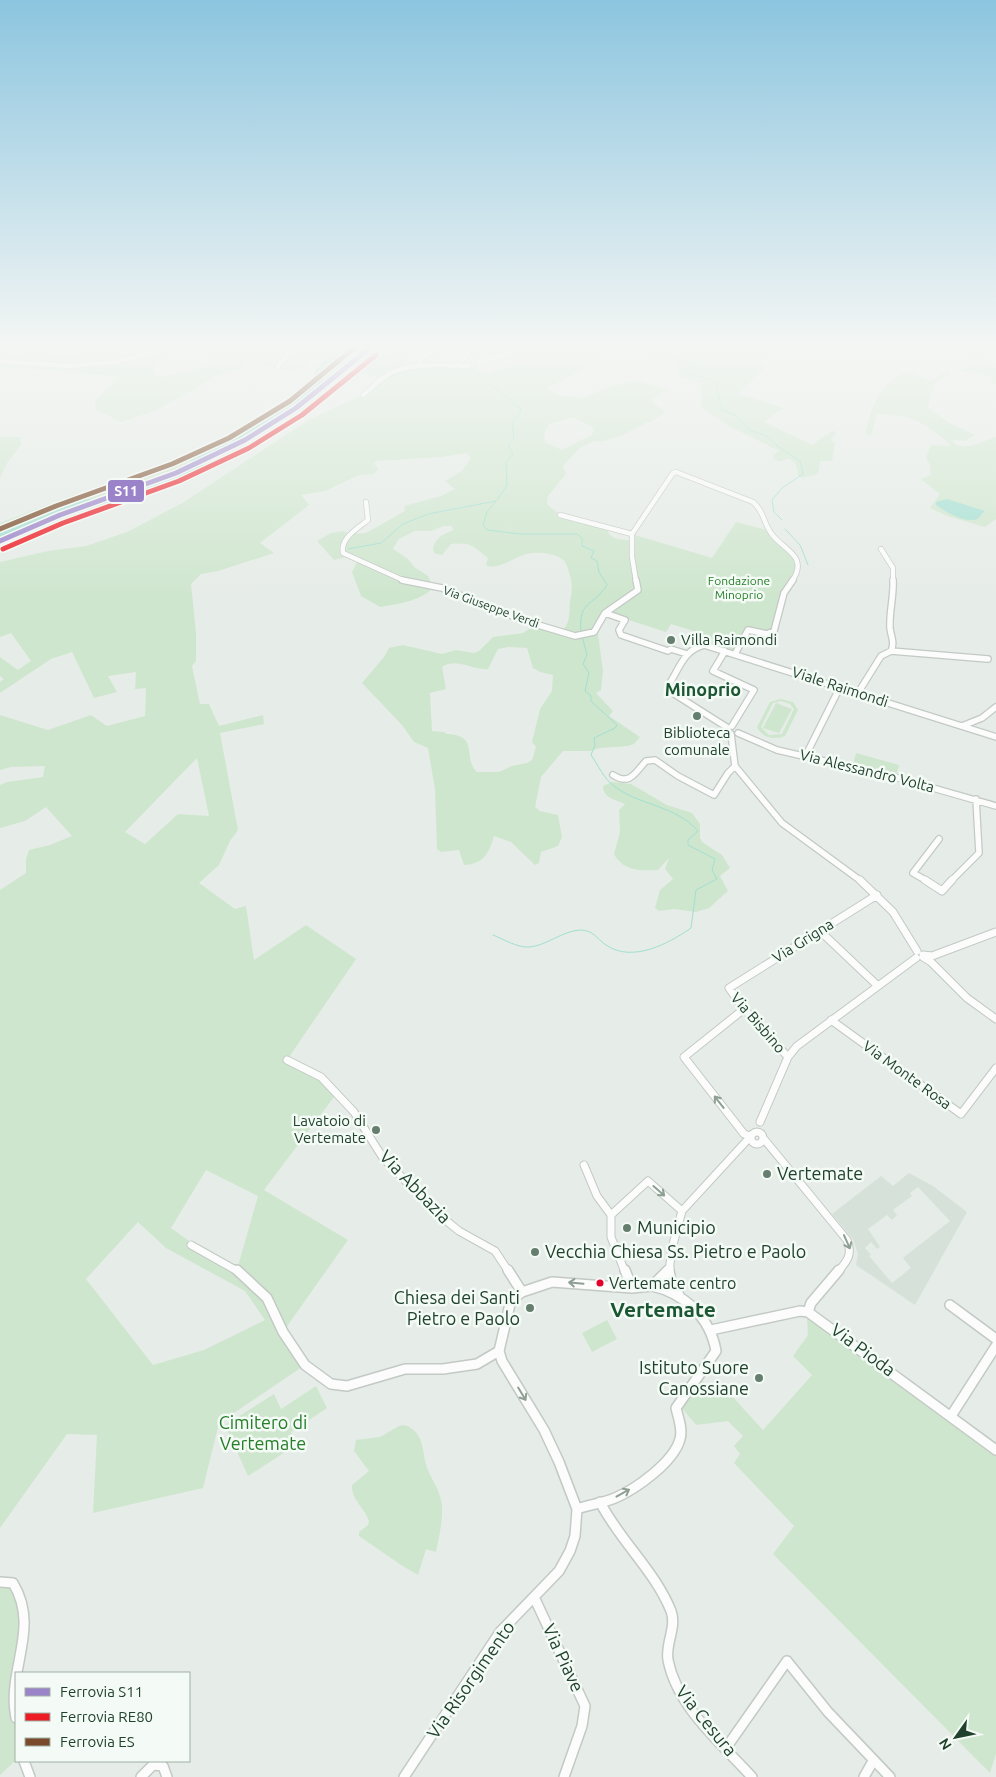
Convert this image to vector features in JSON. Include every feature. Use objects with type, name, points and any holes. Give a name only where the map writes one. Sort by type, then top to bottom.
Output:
[{"type":"street","points":[[560,514],[632,534],[673,473],[676,472],[753,502],[762,510],[771,533],[789,548],[797,561],[798,569],[796,576],[784,592],[774,631],[767,634],[748,630],[735,654]]},
{"type":"street","name":"Via Giuseppe Verdi","points":[[366,502],[368,520],[349,534],[342,546],[343,553],[408,582],[442,588],[525,622],[575,636],[588,634],[596,630],[605,613],[638,590],[632,557],[632,534]]},
{"type":"street","points":[[858,693],[881,656],[891,650],[894,644],[890,628],[894,596],[892,568],[881,549]]},
{"type":"street","points":[[605,613],[625,620],[618,630],[621,634],[668,651],[671,649],[687,654]]},
{"type":"street","name":"Viale Raimondi","points":[[687,654],[693,648],[701,645],[725,651],[996,737]]},
{"type":"street","points":[[891,650],[988,659]]},
{"type":"street","points":[[725,651],[714,671],[754,690],[732,730],[734,766],[782,822],[855,876],[877,895],[901,924],[920,955],[931,962],[967,998],[996,1019]]},
{"type":"street","name":"Via Alessandro Volta","points":[[687,654],[668,686],[668,690],[732,730],[777,750],[806,755],[976,799],[996,806]]},
{"type":"street","points":[[806,755],[840,687]]},
{"type":"street","points":[[962,726],[982,718],[996,707]]},
{"type":"street","points":[[613,775],[621,780],[629,779],[646,761],[655,760],[678,776],[714,795],[734,766]]},
{"type":"street","points":[[939,839],[914,873],[942,891],[979,852],[976,799]]},
{"type":"street","name":"Via Grigna","points":[[729,988],[877,895]]},
{"type":"street","points":[[820,931],[878,986]]},
{"type":"street","points":[[680,1295],[652,1286],[632,1288],[552,1282],[522,1292],[511,1300],[499,1351],[502,1361],[544,1430],[559,1462],[577,1509],[614,1498],[631,1489],[666,1462],[675,1450],[681,1437],[676,1408],[716,1351],[716,1340],[711,1330],[690,1304],[672,1286],[670,1268],[677,1222],[682,1210],[739,1150],[757,1138],[760,1122],[788,1057],[797,1046],[920,955],[932,956],[996,932]]},
{"type":"street","name":"Via Bisbino","points":[[729,988],[744,1009],[788,1057]]},
{"type":"street","points":[[711,1330],[800,1311],[808,1312],[811,1303],[849,1260],[851,1252],[848,1241],[818,1204],[774,1153],[757,1138],[744,1134],[684,1057],[744,1009]]},
{"type":"street","name":"Via Monte Rosa","points":[[831,1020],[961,1114],[996,1068]]},
{"type":"street","name":"Via Abbazia","points":[[287,1060],[321,1077],[354,1112],[383,1158],[438,1214],[459,1231],[495,1251],[522,1292]]},
{"type":"street","points":[[584,1165],[597,1196],[611,1215],[611,1237],[632,1288]]},
{"type":"street","points":[[611,1215],[648,1182],[682,1210]]},
{"type":"street","points":[[191,1245],[242,1273],[267,1298],[283,1332],[305,1365],[331,1384],[347,1386],[404,1370],[443,1369],[477,1364],[499,1351]]},
{"type":"street","points":[[652,1286],[670,1268]]},
{"type":"street","points":[[950,1306],[996,1339]]},
{"type":"street","name":"Via Pioda","points":[[808,1312],[996,1450]]},
{"type":"street","points":[[952,1416],[996,1346]]},
{"type":"street","name":"Via Cesura","points":[[600,1502],[616,1532],[660,1590],[672,1614],[667,1657],[673,1680],[688,1704],[752,1777]]},
{"type":"street","name":"Via Risorgimento","points":[[404,1777],[500,1632],[559,1571],[570,1551],[575,1536],[577,1509]]},
{"type":"street","points":[[0,1582],[13,1583],[21,1593],[25,1606],[25,1626],[17,1672]]},
{"type":"street","name":"Via Piave","points":[[534,1597],[585,1706],[582,1726],[564,1777]]},
{"type":"street","points":[[726,1748],[787,1661],[828,1712],[890,1777]]},
{"type":"street","points":[[15,1684],[12,1701],[15,1714]]},
{"type":"street","points":[[864,1777],[873,1760]]},
{"type":"street","points":[[24,1762],[30,1777]]},
{"type":"street","points":[[141,1777],[153,1765],[163,1766],[168,1777]]},
{"type":"shaded area","points":[[947,499],[985,511],[977,519],[967,520],[936,505],[936,502]]},
{"type":"shaded area","points":[[909,1173],[933,1186],[967,1212],[915,1305],[856,1265],[858,1254],[853,1239],[832,1214],[881,1176],[893,1186]],"holes":[[[918,1187],[950,1221],[903,1258],[911,1268],[892,1283],[869,1256],[871,1255],[865,1248],[871,1242],[877,1249],[880,1247],[868,1229],[887,1215],[892,1220],[897,1215],[893,1210],[912,1196],[910,1193]]]},
{"type":"green space","points":[[248,431],[257,431],[197,462],[205,468],[193,476],[100,511],[89,509],[0,545],[0,523],[73,495],[97,492],[128,482],[177,460],[193,457]]},
{"type":"green space","points":[[292,431],[546,431],[545,442],[562,450],[592,435],[593,431],[631,431],[604,441],[594,441],[580,448],[563,466],[566,474],[548,496],[547,504],[560,515],[607,528],[612,537],[630,540],[637,589],[603,616],[598,634],[603,671],[601,690],[596,693],[613,711],[609,716],[640,737],[634,744],[628,746],[600,748],[590,751],[563,751],[541,777],[535,807],[540,811],[558,815],[562,837],[558,846],[541,852],[539,863],[535,865],[511,842],[494,836],[487,853],[476,863],[464,865],[459,850],[441,852],[437,849],[435,789],[428,748],[414,742],[402,725],[362,683],[384,657],[389,648],[403,645],[442,654],[456,650],[474,653],[479,651],[493,637],[523,633],[532,627],[552,631],[564,629],[569,617],[572,588],[567,566],[557,556],[540,553],[526,554],[501,565],[486,565],[488,558],[468,544],[451,544],[442,555],[434,553],[434,545],[442,536],[453,530],[452,526],[444,526],[431,531],[415,531],[399,539],[393,549],[428,576],[433,588],[415,599],[380,607],[361,596],[352,572],[358,560],[349,556],[334,560],[317,541],[331,533],[343,531],[349,534],[366,533],[405,511],[404,506],[441,496],[455,489],[445,481],[462,471],[471,458],[467,453],[443,457],[376,461],[374,463],[378,469],[374,474],[359,475],[325,491],[301,495],[309,505],[260,543],[274,553],[218,571],[201,574],[191,584],[196,632],[196,661],[192,666],[200,704],[209,704],[219,726],[263,715],[264,724],[220,733],[238,830],[230,841],[219,865],[199,883],[235,909],[246,906],[254,960],[306,925],[356,959],[287,1060],[321,1077],[337,1093],[264,1190],[348,1240],[283,1332],[305,1365],[219,1423],[203,1488],[93,1513],[97,1435],[67,1434],[0,1528],[0,890],[26,873],[26,859],[29,850],[50,845],[72,836],[46,807],[25,821],[0,828],[0,785],[7,782],[43,777],[45,766],[11,767],[0,770],[0,715],[48,730],[91,715],[107,726],[145,716],[146,688],[135,689],[136,672],[108,676],[117,692],[94,698],[72,652],[51,659],[0,693],[0,682],[4,679],[0,676],[0,657],[18,670],[31,661],[11,633],[0,637],[0,562],[48,551],[86,546],[127,532],[184,502]],"holes":[[[508,647],[527,648],[533,668],[553,675],[552,691],[540,709],[532,742],[536,747],[532,760],[499,772],[477,772],[473,766],[469,748],[464,738],[444,732],[432,731],[430,693],[446,689],[442,667],[447,664],[453,663],[488,669],[498,649]],[[197,758],[209,816],[178,814],[145,844],[125,832]],[[206,1170],[258,1196],[238,1266],[192,1243],[171,1228]],[[138,1222],[166,1248],[245,1291],[265,1320],[204,1350],[153,1365],[86,1279]]]},
{"type":"green space","points":[[739,431],[783,431],[812,445],[832,431],[836,432],[831,440],[835,443],[832,461],[820,461],[818,474],[802,478],[798,476],[796,466],[789,458],[780,462],[774,459],[773,455],[779,451]]},
{"type":"green space","points":[[866,431],[872,431],[871,435],[865,434]]},
{"type":"green space","points":[[934,431],[966,431],[975,435],[965,441],[952,440],[961,446],[973,445],[996,437],[996,519],[985,527],[947,516],[930,508],[940,494],[921,479],[931,475],[930,465],[926,458],[931,445],[951,446]]},
{"type":"green space","points":[[0,437],[20,437],[21,445],[7,463],[0,478]]},
{"type":"green space","name":"Fondazione Minoprio","points":[[736,522],[767,530],[791,553],[796,562],[795,572],[779,599],[773,629],[767,632],[747,628],[735,652],[706,643],[702,637],[703,634],[671,624],[666,632],[607,613],[638,590],[635,573],[635,535],[712,558]]},
{"type":"green space","points":[[781,699],[793,702],[798,710],[785,736],[777,738],[765,736],[757,727],[770,702]],"holes":[[[781,701],[790,704],[794,709],[782,734],[769,735],[761,727],[773,703]]]},
{"type":"green space","points":[[776,703],[792,709],[779,733],[763,728]]},
{"type":"green space","points":[[856,753],[899,765],[896,776],[853,765]]},
{"type":"green space","points":[[612,782],[631,784],[667,805],[692,813],[700,824],[700,838],[702,842],[722,855],[730,868],[720,876],[728,891],[709,908],[696,912],[674,909],[659,911],[655,908],[660,890],[673,879],[665,869],[669,858],[658,870],[633,869],[618,860],[614,854],[620,832],[619,810],[625,804],[605,793],[603,786]]},
{"type":"green space","points":[[807,1318],[861,1355],[996,1456],[996,1754],[990,1773],[773,1554],[794,1526],[734,1463],[740,1454],[734,1446],[743,1436],[728,1421],[696,1425],[681,1407],[702,1380],[714,1393],[721,1384],[763,1430],[812,1375],[793,1356],[808,1335]]},
{"type":"green space","points":[[607,1320],[617,1339],[592,1352],[582,1333]]},
{"type":"green space","name":"Cimitero di Vertemate","points":[[316,1386],[327,1408],[291,1432],[296,1445],[248,1476],[225,1425],[274,1394],[281,1409]]},
{"type":"green space","points":[[404,1425],[416,1432],[422,1443],[428,1470],[442,1506],[436,1552],[426,1549],[418,1575],[359,1536],[359,1532],[368,1525],[369,1521],[352,1490],[352,1485],[369,1471],[354,1451],[356,1440],[380,1437]]},
{"type":"green space","points":[[0,1582],[21,1593],[19,1672],[15,1672],[15,1761],[0,1775]]},
{"type":"waterway","points":[[0,534],[80,502],[109,503],[201,468],[193,459],[253,431]]},
{"type":"waterway","points":[[497,500],[507,485],[506,462],[513,454],[508,445],[514,439],[513,431]]},
{"type":"waterway","points":[[752,431],[767,436],[776,445],[800,461],[803,474],[782,488],[772,500],[774,512],[782,520]]},
{"type":"waterway","points":[[348,549],[381,543],[403,524],[428,514],[496,501],[487,512],[483,525],[487,530],[520,534],[577,534],[582,538],[582,546],[594,551],[591,558],[597,561],[599,572],[607,585],[584,609],[581,632]]},
{"type":"waterway","points":[[785,529],[800,545],[808,565]]},
{"type":"waterway","points":[[493,935],[515,945],[529,947],[542,944],[573,931],[584,930],[616,950],[638,952],[661,945],[691,928],[696,890],[717,879],[712,870],[715,859],[688,845],[688,840],[698,831],[689,822],[624,793],[610,783],[591,755],[595,745],[594,738],[615,728],[617,725],[591,701],[591,696],[585,691],[589,673],[583,664],[587,655],[582,636]]},
{"type":"rail line","name":"ES","points":[[0,529],[56,506],[172,464],[241,431]]},
{"type":"rail line","name":"S11","points":[[0,541],[60,515],[176,473],[245,440],[259,431]]},
{"type":"rail line","name":"RE80","points":[[3,549],[63,523],[179,481],[249,448],[276,431]]},
{"type":"place","name":"Villa Raimondi","points":[[671,640]]},
{"type":"place","name":"Biblioteca comunale","points":[[697,716]]},
{"type":"place","name":"Lavatoio di Vertemate","points":[[376,1130]]},
{"type":"place","name":"Vertemate","points":[[767,1174]]},
{"type":"place","name":"Municipio","points":[[627,1228]]},
{"type":"place","name":"Vecchia Chiesa Ss. Pietro e Paolo","points":[[535,1252]]},
{"type":"place","name":"Vertemate centro","points":[[600,1283]]},
{"type":"place","name":"Chiesa dei Santi Pietro e Paolo","points":[[530,1308]]},
{"type":"place","name":"Istituto Suore Canossiane","points":[[759,1378]]},
{"type":"district","name":"Minoprio","points":[[703,690]]},
{"type":"district","name":"Vertemate","points":[[663,1310]]}]
